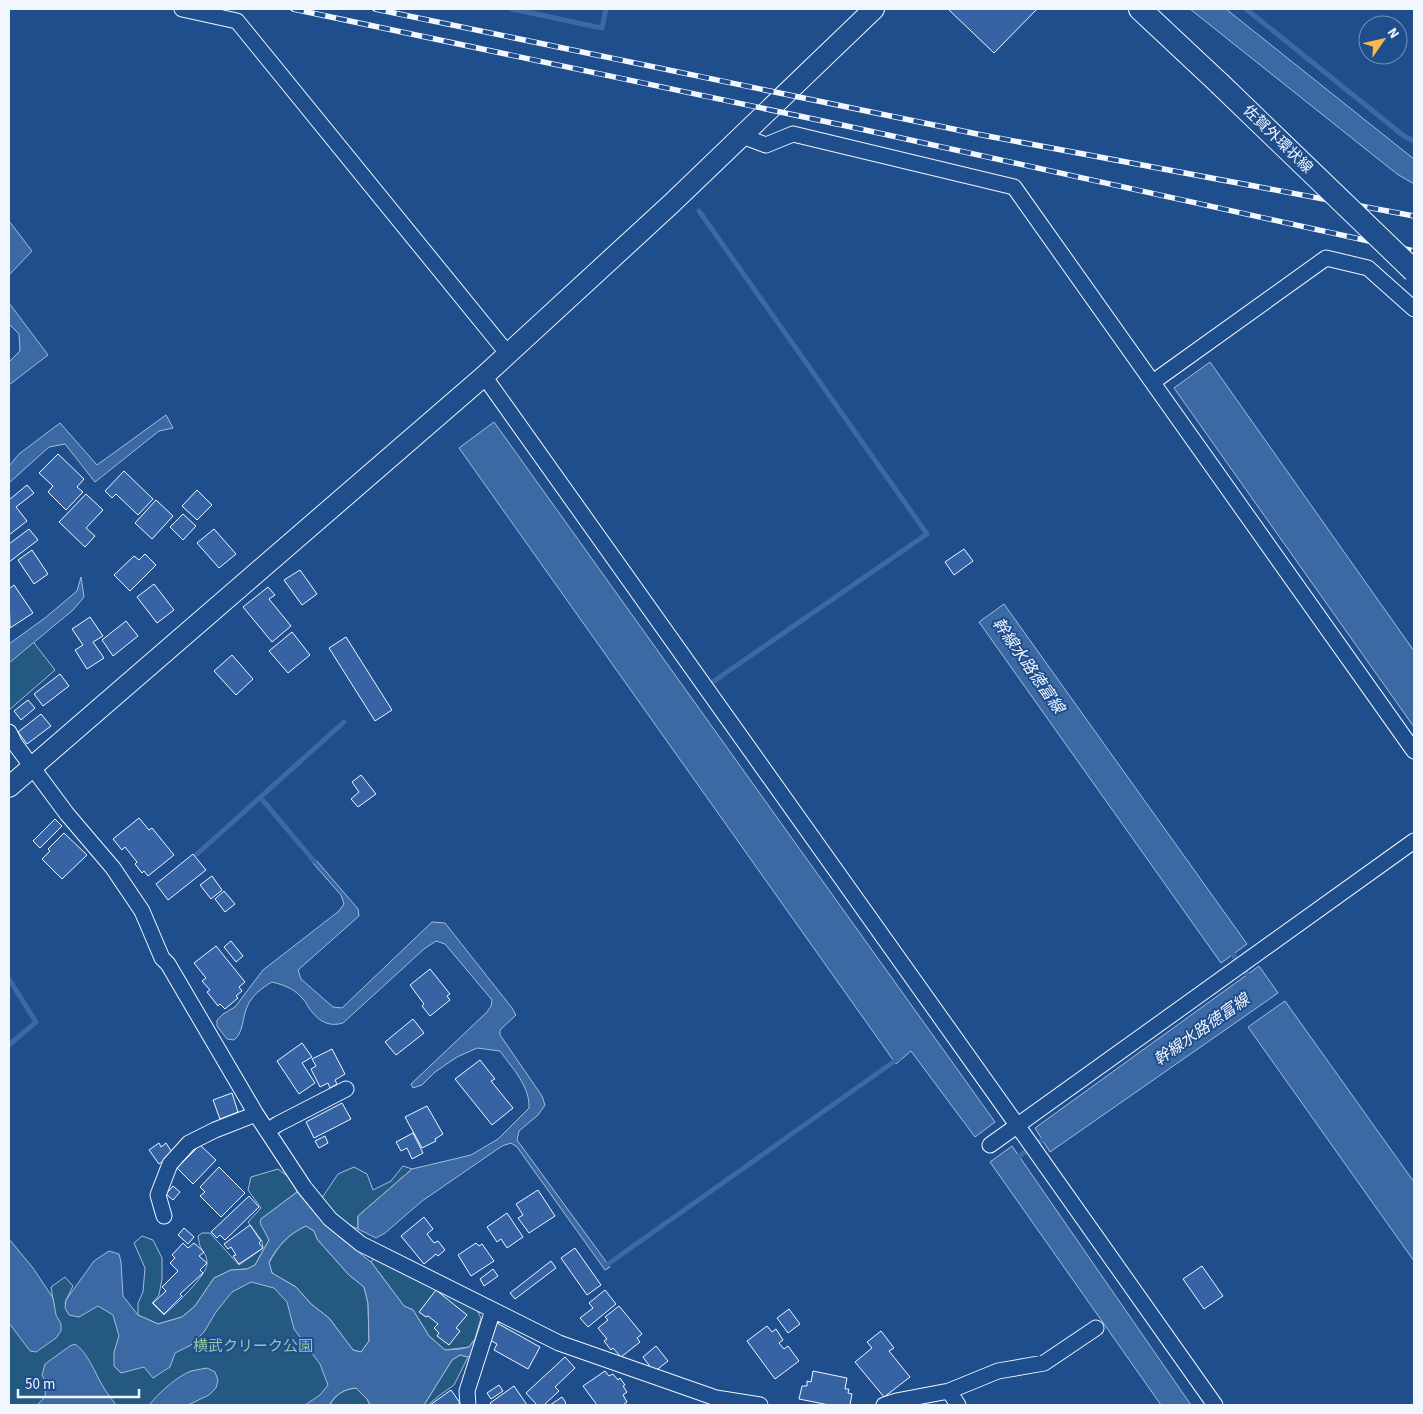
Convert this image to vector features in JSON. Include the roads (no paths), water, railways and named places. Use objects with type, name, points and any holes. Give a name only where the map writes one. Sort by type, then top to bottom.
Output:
[{"type":"main road","name":"佐賀外環状線","points":[[1140,9],[1219,82],[1414,271]]},
{"type":"street","points":[[182,9],[237,21],[508,354]]},
{"type":"street","points":[[9,787],[484,376],[671,204],[874,9]]},
{"type":"street","points":[[742,136],[766,145],[792,134],[1014,187],[1414,751]]},
{"type":"street","points":[[1153,382],[1326,258],[1368,268],[1414,309]]},
{"type":"street","points":[[484,376],[1215,1405]]},
{"type":"street","points":[[9,732],[15,744],[32,767],[113,868],[142,911],[162,958],[168,964],[256,1114],[304,1187],[330,1219],[361,1244],[559,1343],[718,1402],[760,1405]]},
{"type":"street","points":[[990,1145],[1414,842]]},
{"type":"street","points":[[268,1131],[346,1089]]},
{"type":"street","points":[[164,1216],[158,1195],[170,1164],[189,1143],[256,1114]]},
{"type":"street","points":[[468,1405],[467,1391],[493,1310]]},
{"type":"street","points":[[884,1405],[896,1400],[949,1390],[998,1371],[1044,1363],[1096,1328]]},
{"type":"street","points":[[949,1390],[958,1405]]},
{"type":"water","points":[[1190,9],[1226,9],[1414,159],[1414,184],[1397,174]]},
{"type":"water","points":[[9,221],[32,251],[9,275]]},
{"type":"water","points":[[9,303],[48,355],[9,385],[9,362],[20,351],[19,334],[9,324]]},
{"type":"water","points":[[1210,362],[1414,651],[1414,727],[1174,388]]},
{"type":"water","points":[[166,415],[173,428],[159,431],[95,482],[65,444],[49,447],[9,483],[9,466],[19,454],[60,423],[97,465]]},
{"type":"water","points":[[494,422],[995,1122],[975,1137],[911,1051],[896,1064],[459,448]]},
{"type":"water","points":[[81,577],[84,597],[73,610],[9,663],[9,644],[45,618],[77,591]]},
{"type":"water","points":[[1004,604],[1247,944],[1221,963],[979,622]]},
{"type":"water","points":[[316,860],[358,909],[359,916],[298,970],[301,979],[333,1007],[342,1008],[432,922],[445,923],[516,1015],[500,1030],[500,1035],[542,1096],[545,1105],[538,1115],[519,1131],[517,1140],[610,1267],[605,1270],[517,1147],[511,1143],[502,1146],[422,1201],[385,1233],[376,1238],[358,1229],[358,1216],[412,1169],[471,1155],[498,1139],[529,1108],[529,1100],[519,1078],[500,1051],[477,1048],[457,1057],[435,1072],[422,1085],[413,1088],[411,1084],[487,1012],[492,1000],[445,944],[436,941],[424,949],[343,1023],[330,1024],[322,1021],[315,1016],[293,990],[272,982],[258,992],[249,1003],[237,1037],[234,1040],[227,1039],[217,1026],[217,1020],[235,1007],[263,970],[339,911],[344,904],[341,895],[312,862]]},
{"type":"water","points":[[1259,966],[1278,993],[1050,1152],[1035,1128]]},
{"type":"water","points":[[1285,1001],[1414,1182],[1414,1261],[1248,1027]]},
{"type":"water","points":[[1012,1146],[1191,1405],[1161,1405],[990,1162]]},
{"type":"water","points":[[297,1192],[318,1217],[371,1262],[404,1306],[413,1310],[429,1336],[445,1350],[469,1347],[475,1339],[471,1355],[468,1357],[460,1355],[452,1360],[424,1405],[370,1405],[356,1388],[341,1393],[329,1405],[305,1405],[320,1395],[328,1385],[320,1364],[294,1329],[287,1302],[274,1288],[251,1282],[232,1292],[216,1312],[204,1332],[191,1345],[175,1353],[170,1367],[153,1378],[144,1367],[121,1373],[114,1366],[114,1352],[119,1336],[113,1315],[98,1306],[79,1317],[69,1315],[65,1308],[66,1300],[94,1261],[109,1251],[119,1254],[123,1296],[138,1315],[158,1324],[182,1317],[195,1306],[214,1278],[231,1270],[247,1269],[255,1265],[269,1240],[260,1223],[261,1219]],"holes":[[[306,1226],[314,1231],[317,1239],[349,1275],[364,1287],[368,1303],[369,1341],[361,1352],[353,1350],[329,1318],[311,1304],[296,1287],[272,1273],[269,1262],[284,1241]]]},
{"type":"water","points":[[9,1239],[33,1268],[53,1298],[56,1315],[61,1324],[61,1331],[56,1338],[36,1352],[30,1351],[9,1323]]},
{"type":"water","points":[[75,1344],[87,1357],[116,1405],[37,1405],[45,1397],[46,1383],[42,1375],[45,1364]]},
{"type":"water","points":[[207,1368],[215,1372],[218,1380],[216,1388],[209,1395],[188,1405],[149,1405],[180,1377],[191,1371]]},
{"type":"waterway","points":[[512,9],[602,28],[606,9]]},
{"type":"waterway","points":[[1246,9],[1404,136],[1414,141]]},
{"type":"waterway","points":[[699,211],[927,534],[714,681]]},
{"type":"waterway","points":[[197,854],[344,722]]},
{"type":"waterway","points":[[260,797],[314,861]]},
{"type":"waterway","name":"幹線水路徳富線","points":[[1230,950],[1251,980]]},
{"type":"waterway","points":[[9,979],[36,1022],[9,1045]]},
{"type":"waterway","points":[[608,1264],[899,1058]]},
{"type":"waterway","name":"幹線水路徳富線","points":[[1015,1159],[1047,1137]]},
{"type":"railway","points":[[293,9],[856,128],[1414,251]]},
{"type":"railway","points":[[375,9],[982,135],[1414,216]]},
{"type":"park label","name":"横武クリーク公園","points":[[253,1346]]}]
